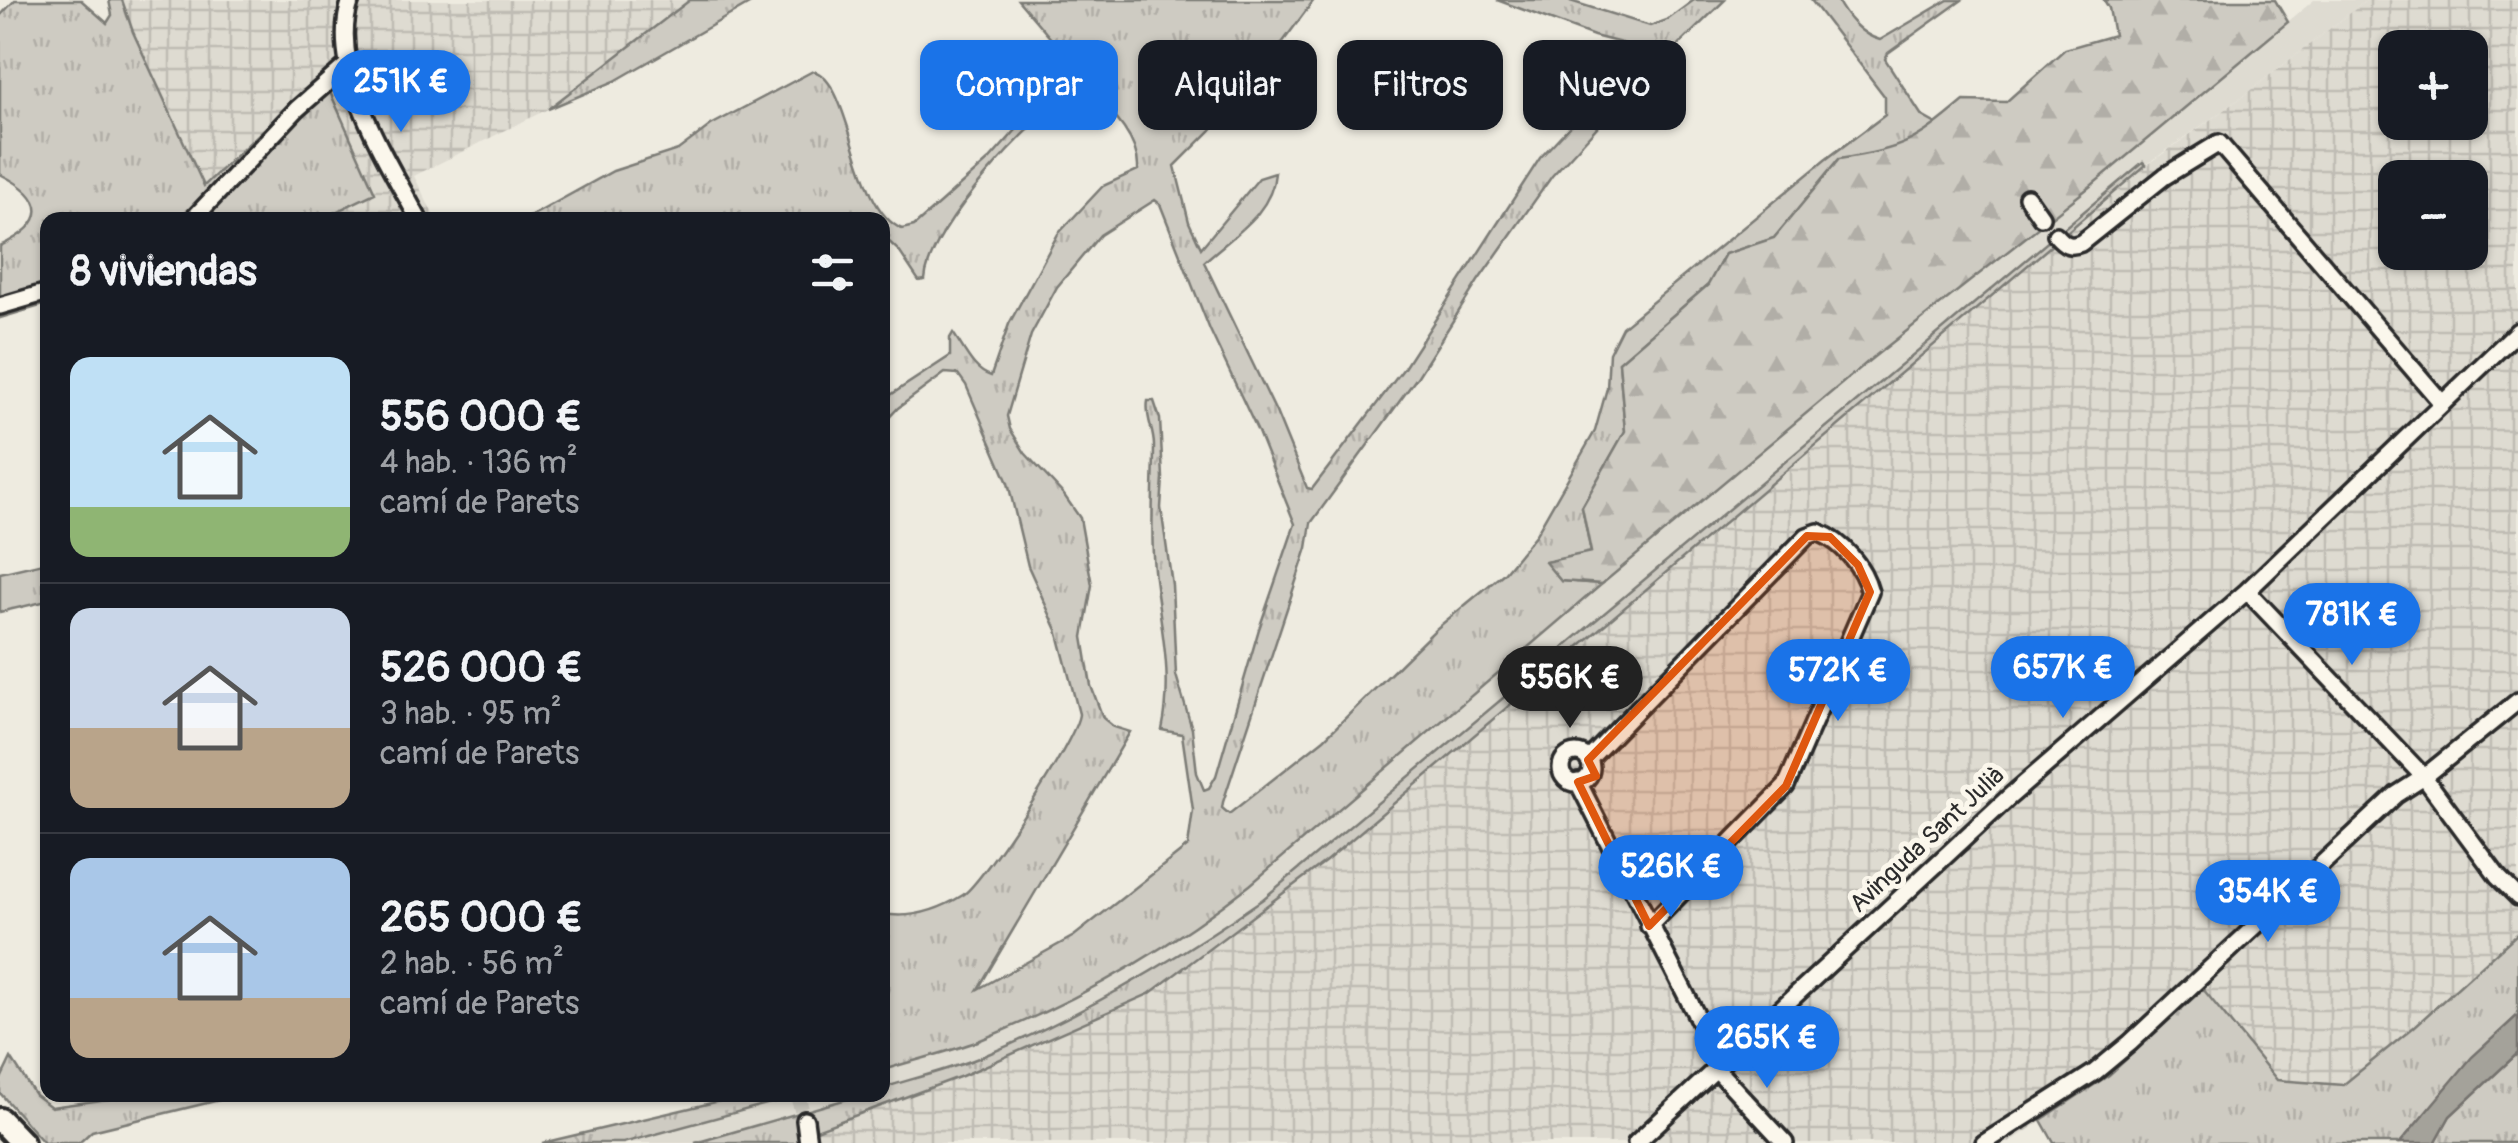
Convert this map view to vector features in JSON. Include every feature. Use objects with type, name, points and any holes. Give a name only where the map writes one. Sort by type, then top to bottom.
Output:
[{"type":"street","points":[[351,0],[345,25],[348,66],[361,103],[416,212]]},
{"type":"street","points":[[200,212],[297,109],[348,66]]},
{"type":"street","points":[[2056,235],[2064,244],[2073,246],[2081,242],[2165,176],[2219,144],[2442,403]]},
{"type":"street","points":[[2027,198],[2041,216]]},
{"type":"street","points":[[0,306],[40,294]]},
{"type":"street","name":"Avinguda Sant Julià","points":[[1636,1143],[1994,812],[2248,591],[2518,331]]},
{"type":"street","points":[[1588,760],[1807,536],[1818,532],[1830,537],[1858,565],[1870,592],[1786,786],[1649,926]]},
{"type":"street","points":[[2248,591],[2424,777],[2498,876],[2518,896]]},
{"type":"street","points":[[1984,1143],[2095,1072],[2396,794],[2424,777],[2518,701]]},
{"type":"street","points":[[1588,760],[1575,753],[1562,762],[1564,777],[1578,782],[1716,1054],[1716,1069],[1785,1143]]},
{"type":"street","points":[[1578,782],[1590,772],[1588,760]]},
{"type":"street","points":[[804,1120],[808,1143]]},
{"type":"highlighted area","points":[[1807,536],[1830,537],[1858,565],[1870,592],[1786,786],[1649,926],[1578,782],[1596,776],[1588,760]]},
{"type":"shaded area","points":[[122,0],[690,0],[548,109],[414,176],[432,212],[336,212],[375,193],[204,187]]},
{"type":"shaded area","points":[[2314,0],[2367,0],[2239,99],[2146,165],[2142,162],[1263,899],[1091,1008],[982,1057],[890,1086],[890,1068],[976,1042],[1084,994],[1196,926],[1870,360],[2092,185]]},
{"type":"shaded area","points":[[2367,0],[2518,0],[2518,933],[2414,1027],[2271,1143],[2054,1143],[2041,1121],[2009,1143],[802,1143],[808,1133],[962,1076],[1149,994],[1326,861],[2146,166]]},
{"type":"shaded area","points":[[2518,1015],[2518,1053],[2450,1116],[2435,1143],[2400,1143],[2472,1057]]},
{"type":"shaded area","points":[[774,1102],[837,1102],[695,1143],[623,1143]]},
{"type":"green space","points":[[15,0],[81,0],[107,23],[112,15],[109,0],[122,0],[204,186],[322,74],[375,193],[336,212],[40,212],[40,306],[0,318],[0,246],[27,228],[36,210],[27,192],[0,174],[0,16]]},
{"type":"green space","points":[[690,0],[756,0],[615,81],[548,109]]},
{"type":"green space","points":[[1018,0],[1314,0],[1284,40],[1138,40],[1138,130],[1211,130],[1175,166],[1189,222],[1201,248],[1259,178],[1275,173],[1267,201],[1259,212],[1204,262],[1276,412],[1307,488],[1312,489],[1404,368],[1540,158],[1566,130],[1594,130],[1552,176],[1478,281],[1418,376],[1311,523],[1307,548],[1223,802],[1222,808],[1229,814],[1324,739],[1436,629],[1504,573],[1536,534],[1595,431],[1607,388],[1609,353],[1622,327],[1885,115],[1885,97],[1811,0],[1837,0],[1855,24],[1880,40],[1948,0],[1962,0],[1885,59],[1922,116],[1936,124],[1902,145],[1839,160],[1774,238],[1725,254],[1708,285],[1619,362],[1625,431],[1582,507],[1591,553],[1546,562],[1561,581],[1602,584],[1250,885],[1186,931],[1120,973],[1014,1026],[890,1068],[890,914],[935,909],[963,895],[974,884],[1047,778],[1079,714],[1057,630],[1028,566],[1008,483],[966,385],[958,374],[945,373],[890,417],[890,395],[950,356],[953,333],[974,364],[991,376],[1009,324],[1058,234],[1103,186],[1138,170],[1127,134],[1118,122],[1118,40],[1052,40]],"holes":[[[1155,200],[1295,524],[1216,776],[1204,790],[1176,675],[1172,585],[1161,508],[1160,419],[1154,401],[1148,401],[1154,446],[1153,555],[1167,690],[1162,730],[1182,734],[1193,810],[1188,846],[1074,936],[978,989],[1130,732],[1103,718],[1091,686],[1083,637],[1092,585],[1080,518],[1025,453],[1007,416],[1031,335],[1057,287],[1100,235]]]},
{"type":"green space","points":[[1497,0],[1567,0],[1650,26],[1667,20],[1694,0],[1725,0],[1684,40],[1610,40]]},
{"type":"green space","points":[[2104,0],[2275,0],[2288,22],[2092,185],[1870,360],[1602,584],[1561,581],[1545,562],[1591,552],[1582,507],[1625,431],[1619,362],[1708,285],[1725,254],[1774,238],[1839,159],[1908,142],[1964,101],[2006,102],[2065,49],[2114,35]]},
{"type":"green space","points":[[813,71],[826,80],[837,97],[862,172],[882,212],[539,212],[613,171],[678,150],[711,125]]},
{"type":"green space","points":[[1016,130],[1029,130],[964,203],[944,231],[925,280],[919,281],[890,243],[890,221],[902,229],[914,226],[990,159]]},
{"type":"green space","points":[[2143,162],[2146,165],[1326,861],[1149,994],[962,1076],[808,1133],[801,1143],[695,1143],[837,1102],[890,1102],[890,1086],[986,1055],[1094,1004],[1263,899]]},
{"type":"green space","points":[[40,564],[40,603],[0,612],[0,573]]},
{"type":"green space","points":[[2518,933],[2518,1015],[2473,1057],[2400,1143],[2054,1143],[2041,1120],[2109,1075],[2203,989],[2277,1080],[2343,1085]]},
{"type":"green space","points":[[2518,1053],[2518,1143],[2435,1143],[2450,1116]]},
{"type":"green space","points":[[11,1058],[40,1102],[51,1107],[88,1102],[211,1102],[92,1131],[79,1143],[44,1143],[0,1093],[0,1081]]},
{"type":"green space","points":[[715,1102],[774,1102],[623,1143],[542,1143]]},
{"type":"tunnel","points":[[799,1102],[805,1120]]}]
